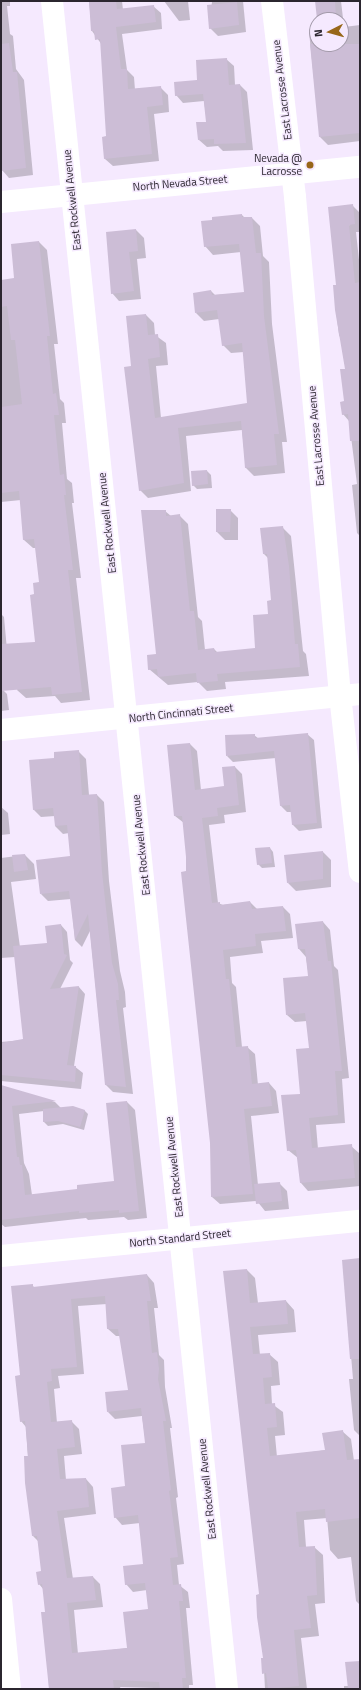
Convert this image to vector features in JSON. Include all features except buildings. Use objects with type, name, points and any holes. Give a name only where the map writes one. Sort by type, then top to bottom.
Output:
[{"type":"street","name":"East Rockwell Avenue","points":[[52,1],[182,1237],[227,1689]]},
{"type":"street","name":"East Lacrosse Avenue","points":[[272,1],[350,695],[360,872]]},
{"type":"street","name":"North Nevada Street","points":[[1,202],[360,166]]},
{"type":"street","name":"North Cincinnati Street","points":[[1,730],[127,719],[350,695]]},
{"type":"street","name":"North Standard Street","points":[[1,1256],[182,1237],[360,1221]]},
{"type":"street","points":[[1,1599],[10,1689]]},
{"type":"place","name":"Nevada @ Lacrosse","points":[[310,165]]}]
